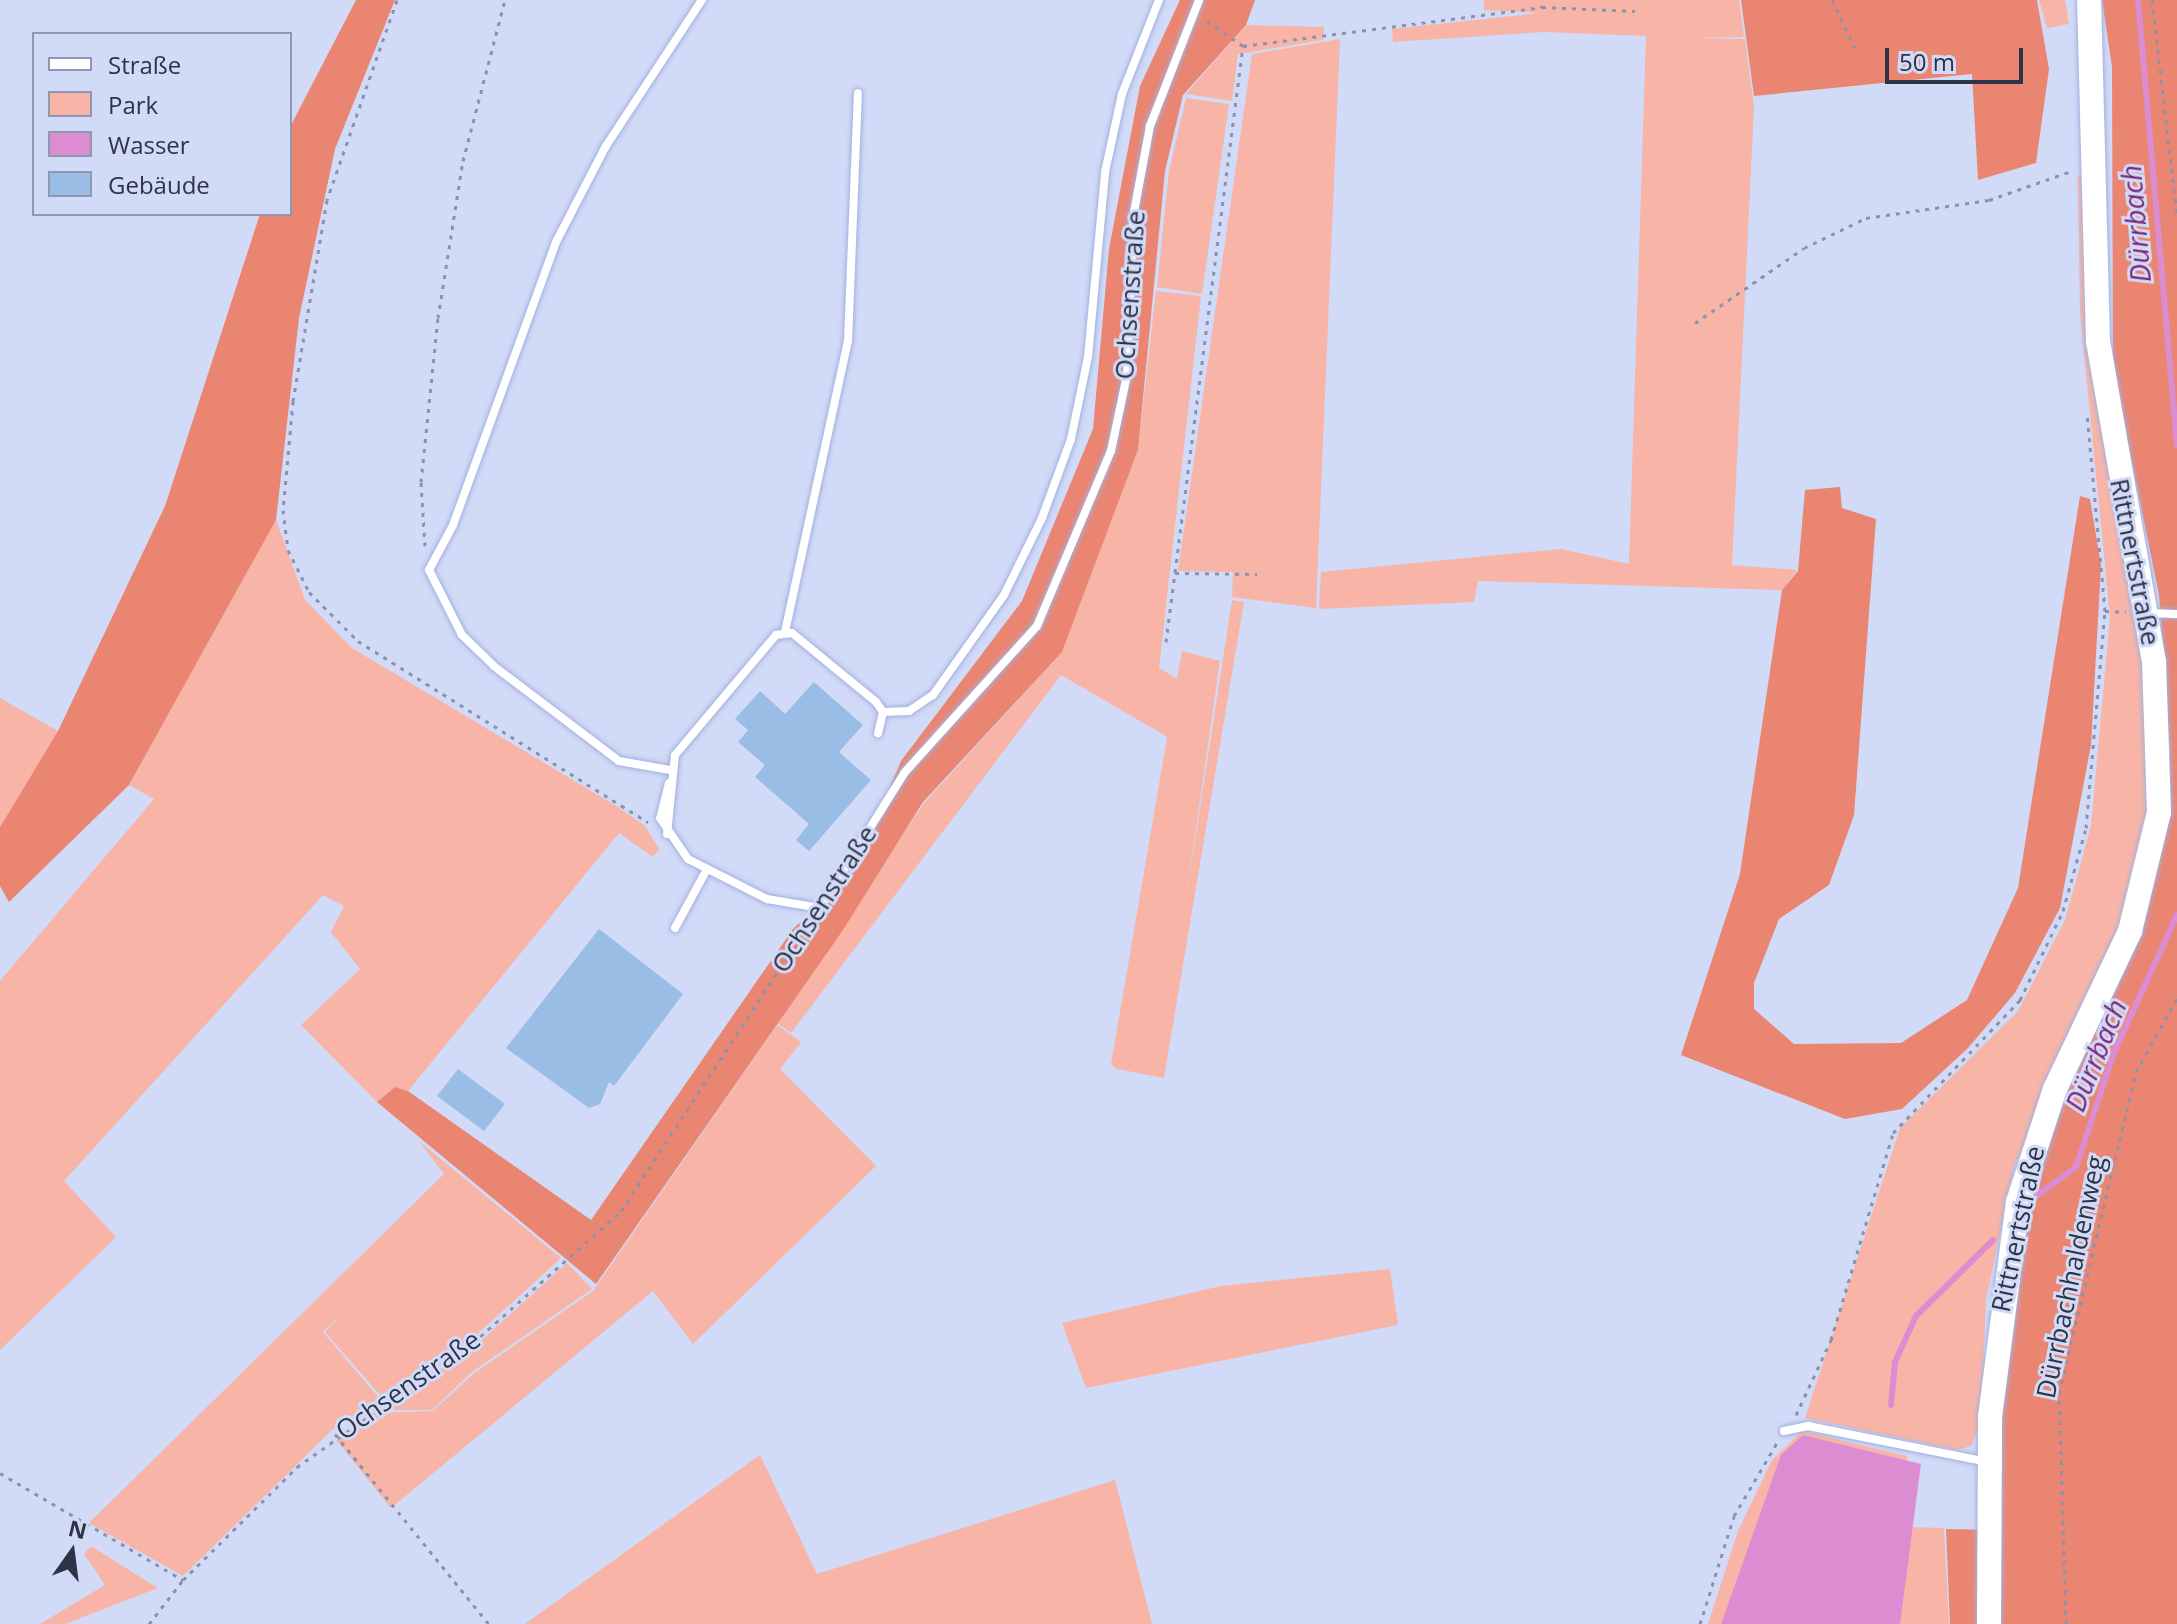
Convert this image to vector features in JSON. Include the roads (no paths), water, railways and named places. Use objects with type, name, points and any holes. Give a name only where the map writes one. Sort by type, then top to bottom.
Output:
[{"type":"street","name":"Rittnertstraße","points":[[1989,1624],[1988,1463],[1998,1321],[2029,1158],[2119,961],[2154,848],[2160,712],[2146,613],[2098,342],[2089,0]]},
{"type":"lane","points":[[670,770],[619,761],[494,666],[462,635],[429,570],[453,525],[557,240],[606,146],[702,0]]},
{"type":"lane","points":[[785,632],[883,712],[909,711],[933,695],[1004,595],[1042,518],[1071,439],[1088,357],[1105,172],[1122,94],[1159,0]]},
{"type":"lane","name":"Ochsenstraße","points":[[706,871],[767,899],[820,908],[905,772],[1037,626],[1081,531],[1111,451],[1127,375],[1133,217],[1150,126],[1199,0]]},
{"type":"lane","points":[[675,928],[706,871],[667,835],[660,809],[675,755],[785,632],[848,341],[858,93]]},
{"type":"lane","points":[[2146,613],[2177,614]]},
{"type":"lane","points":[[878,733],[883,712]]},
{"type":"lane","points":[[1784,1431],[1808,1426],[1988,1463]]},
{"type":"water","points":[[1803,1435],[1921,1464],[1900,1624],[1721,1624],[1781,1455]]},
{"type":"waterway","name":"Dürrbach","points":[[2138,0],[2177,445]]},
{"type":"waterway","name":"Dürrbach","points":[[2035,1197],[2076,1167],[2114,1053],[2177,915]]},
{"type":"waterway","name":"Dürrbach","points":[[1891,1405],[1895,1362],[1916,1316],[1993,1240]]}]
